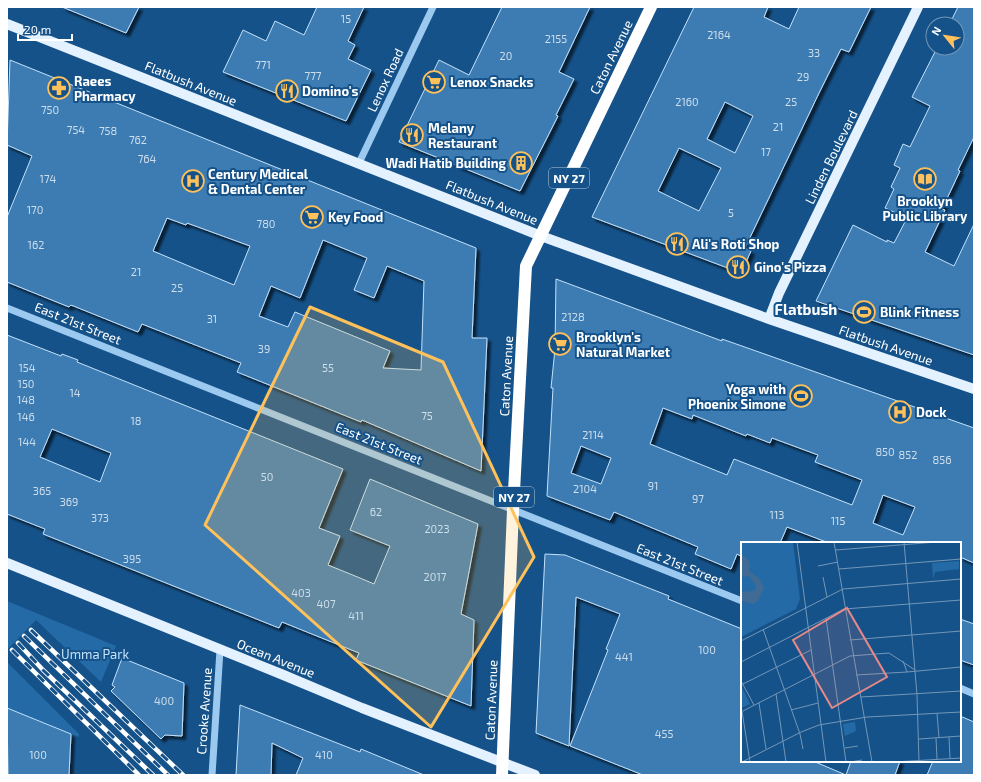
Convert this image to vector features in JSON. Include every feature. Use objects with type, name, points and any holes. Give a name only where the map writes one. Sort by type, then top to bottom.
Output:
[{"type":"highway","name":"Caton Avenue","points":[[502,775],[513,510],[526,266],[651,7]]},
{"type":"main road","name":"Linden Boulevard","points":[[769,319],[779,293],[918,7]]},
{"type":"main road","name":"Flatbush Avenue","points":[[7,24],[541,236],[769,319],[974,388]]},
{"type":"main road","name":"Ocean Avenue","points":[[7,563],[362,708],[535,775]]},
{"type":"street","name":"Lenox Road","points":[[359,163],[433,7]]},
{"type":"street","name":"East 21st Street","points":[[7,308],[741,601]]},
{"type":"street","name":"Crooke Avenue","points":[[212,775],[220,650]]},
{"type":"street","points":[[961,688],[974,694]]},
{"type":"highlighted area","points":[[310,307],[443,362],[534,557],[431,727],[205,525]]},
{"type":"green space","name":"Umma Park","points":[[7,601],[116,646],[101,682],[36,620],[7,650]]},
{"type":"green space","name":"Umma Park","points":[[7,662],[79,734],[78,737],[7,708]]},
{"type":"building","points":[[62,7],[139,7],[126,33]]},
{"type":"building","points":[[317,7],[364,7],[348,41],[355,45],[348,59],[371,70],[346,121],[223,72],[243,30],[266,41],[275,21],[304,35]]},
{"type":"building","points":[[502,7],[590,7],[559,72],[574,79],[556,115],[558,116],[520,191],[399,142],[439,60],[469,75]]},
{"type":"building","points":[[694,7],[768,7],[764,17],[789,29],[799,7],[871,7],[849,52],[841,49],[819,93],[745,248],[751,251],[741,273],[592,217]],"holes":[[[725,102],[753,116],[735,153],[707,139]],[[679,148],[721,168],[699,211],[658,191]]]},
{"type":"building","points":[[958,7],[974,7],[974,137],[958,170],[960,171],[942,209],[945,210],[925,252],[954,266],[974,224],[974,355],[816,301],[853,225],[887,242],[887,240],[894,243],[907,218],[885,208],[894,189],[891,187],[900,168],[894,165],[903,144],[910,147],[930,106],[912,97],[933,56],[965,56],[965,16],[954,16]]},
{"type":"building","points":[[10,60],[476,248],[472,338],[487,338],[481,471],[362,420],[361,422],[237,372],[241,363],[142,324],[138,332],[71,305],[69,307],[7,282],[7,217],[32,156],[7,145]],"holes":[[[167,218],[186,225],[187,223],[250,246],[234,285],[153,251]],[[323,240],[367,258],[354,290],[374,298],[387,266],[424,281],[421,370],[383,368],[390,351],[295,312],[288,327],[259,316],[271,286],[300,298]]]},
{"type":"building","points":[[556,279],[722,341],[722,339],[974,428],[974,563],[961,557],[961,542],[826,542],[787,527],[780,542],[741,542],[741,556],[737,554],[731,569],[695,554],[698,547],[614,512],[610,520],[547,496],[553,388],[551,388],[555,349]],"holes":[[[663,408],[692,419],[693,415],[746,436],[747,434],[770,443],[772,438],[818,455],[815,462],[862,480],[852,505],[734,459],[727,475],[650,444]],[[581,446],[611,458],[601,484],[571,473]],[[883,495],[915,507],[903,535],[873,523]]]},
{"type":"building","points":[[7,335],[61,356],[62,354],[78,360],[77,362],[343,469],[319,528],[340,536],[328,565],[374,584],[390,546],[350,530],[370,479],[478,524],[461,614],[474,620],[471,706],[356,660],[359,653],[282,622],[279,628],[43,534],[45,529],[7,514]],"holes":[[[52,429],[111,453],[100,482],[40,457]]]},
{"type":"building","points":[[545,554],[565,555],[669,596],[668,599],[741,629],[741,762],[815,762],[846,775],[643,775],[570,746],[608,650],[606,649],[620,614],[576,597],[569,746],[536,733]]},
{"type":"building","points":[[961,619],[974,624],[974,665],[961,660]]},
{"type":"building","points":[[122,658],[184,683],[182,736],[165,735],[161,739],[111,691],[115,687],[112,685]]},
{"type":"building","points":[[240,705],[360,752],[361,749],[424,775],[296,775],[303,758],[272,743],[271,775],[236,775]]},
{"type":"building","points":[[7,708],[71,734],[69,775],[8,775]]},
{"type":"building","points":[[961,716],[974,722],[974,775],[927,775],[933,762],[961,762]]},
{"type":"building","points":[[851,762],[900,762],[895,775],[846,775]]},
{"type":"railway","points":[[31,630],[183,775]]},
{"type":"railway","points":[[24,636],[168,775]]},
{"type":"railway","points":[[18,643],[43,670],[153,775]]},
{"type":"railway","points":[[12,650],[139,775]]},
{"type":"place","name":"Lenox Snacks","points":[[434,82]]},
{"type":"place","name":"Raees Pharmacy","points":[[59,88]]},
{"type":"place","name":"Domino's","points":[[287,91]]},
{"type":"place","name":"Melany Restaurant","points":[[412,135]]},
{"type":"place","name":"Wadi Hatib Building","points":[[521,163]]},
{"type":"place","name":"Brooklyn Public Library","points":[[925,179]]},
{"type":"place","name":"Century Medical & Dental Center","points":[[193,181]]},
{"type":"place","name":"Key Food","points":[[312,217]]},
{"type":"place","name":"Ali's Roti Shop","points":[[677,244]]},
{"type":"place","name":"Gino's Pizza","points":[[738,267]]},
{"type":"place","name":"Blink Fitness","points":[[864,312]]},
{"type":"place","name":"Brooklyn's Natural Market","points":[[560,344]]},
{"type":"place","name":"Yoga with Phoenix Simone","points":[[801,396]]},
{"type":"place","name":"Dock","points":[[900,412]]},
{"type":"district","name":"Flatbush","points":[[806,309]]}]
